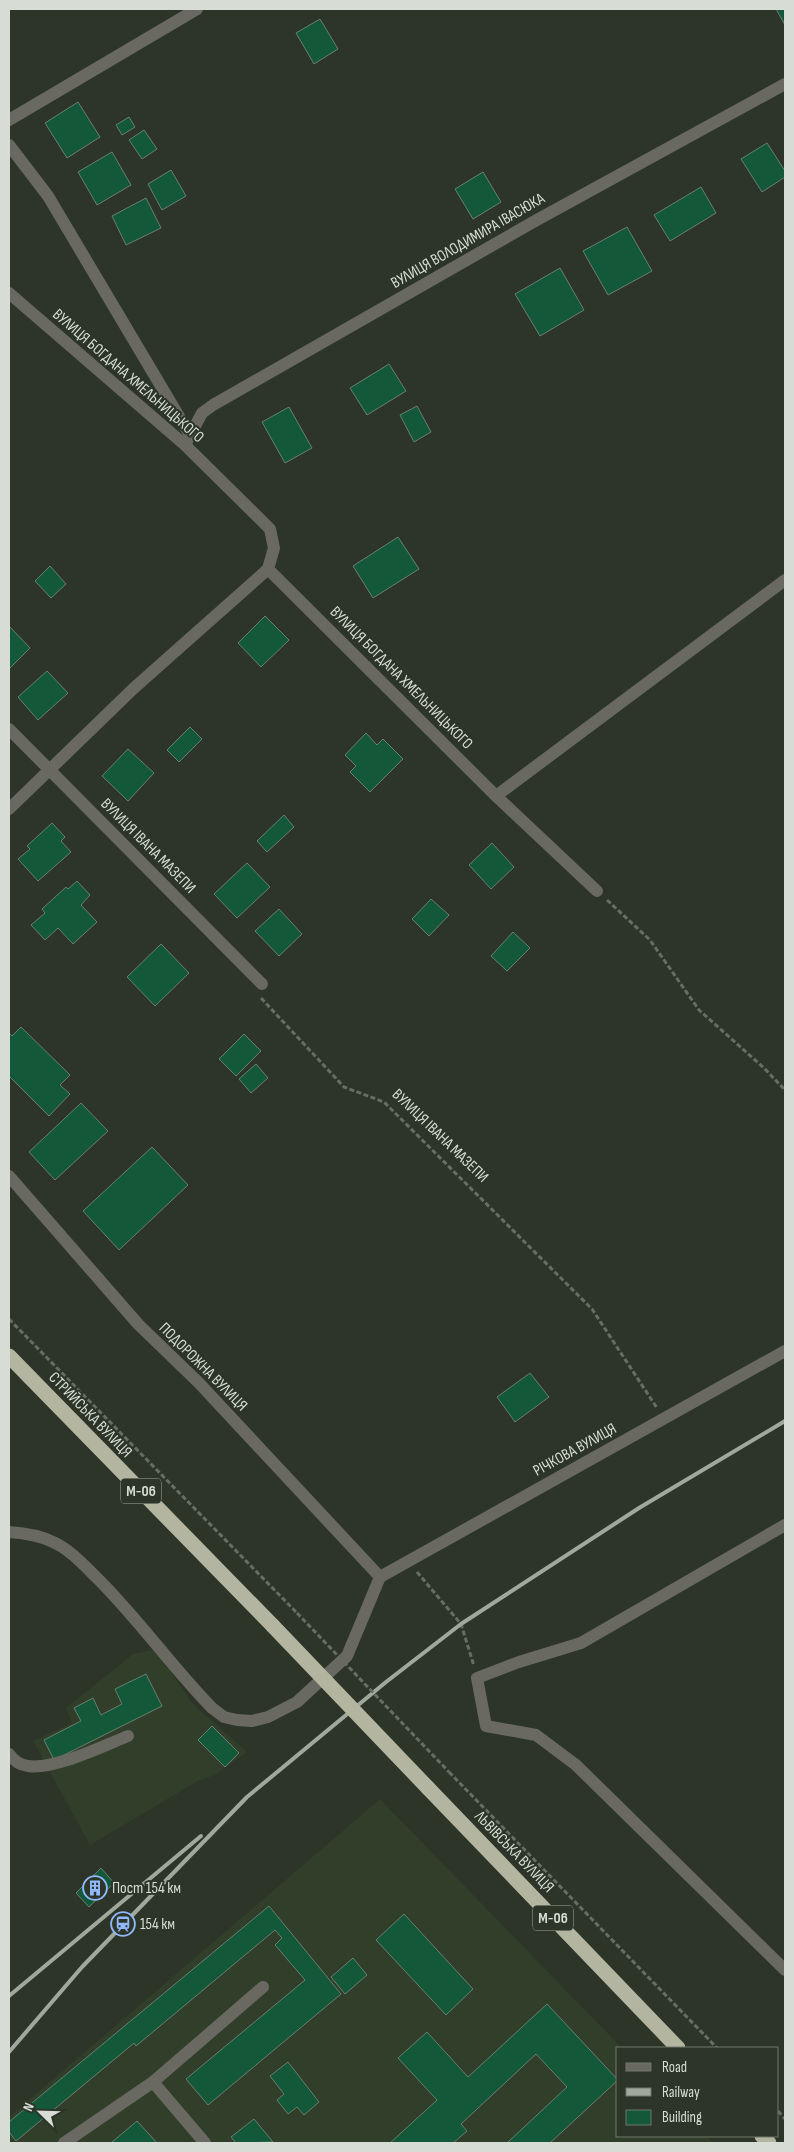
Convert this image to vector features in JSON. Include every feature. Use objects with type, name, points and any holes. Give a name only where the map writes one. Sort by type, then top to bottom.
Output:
[{"type":"highway","name":"СТРИЙСЬКА ВУЛИЦЯ","points":[[9,1356],[428,1788]]},
{"type":"highway","name":"ЛЬВІВСЬКА ВУЛИЦЯ","points":[[428,1788],[677,2047]]},
{"type":"street","points":[[9,120],[197,9]]},
{"type":"street","name":"ВУЛИЦЯ ВОЛОДИМИРА ІВАСЮКА","points":[[187,440],[202,413],[213,405],[535,221],[785,84]]},
{"type":"street","points":[[9,145],[48,196],[187,440]]},
{"type":"street","name":"ВУЛИЦЯ БОГДАНА ХМЕЛЬНИЦЬКОГО","points":[[9,293],[187,440],[270,530],[274,548],[268,569],[496,796],[598,891]]},
{"type":"street","points":[[9,809],[134,688],[268,569]]},
{"type":"street","points":[[496,796],[785,580]]},
{"type":"street","name":"ВУЛИЦЯ ІВАНА МАЗЕПИ","points":[[9,729],[262,984]]},
{"type":"street","name":"ПОДОРОЖНА ВУЛИЦЯ","points":[[9,1176],[138,1324],[199,1383],[380,1577]]},
{"type":"street","name":"РІЧКОВА ВУЛИЦЯ","points":[[380,1577],[785,1352]]},
{"type":"street","points":[[785,1525],[581,1643],[519,1662],[477,1678],[486,1726],[536,1735],[576,1765],[785,1970]]},
{"type":"street","points":[[9,1532],[42,1538],[54,1542],[66,1550],[127,1608],[212,1708],[224,1716],[237,1720],[252,1721],[268,1717],[297,1702],[347,1656],[380,1577]]},
{"type":"street","points":[[9,1754],[15,1762],[26,1766],[38,1767],[52,1764],[128,1736]]},
{"type":"street","points":[[64,2143],[153,2082],[263,1987]]},
{"type":"street","points":[[153,2082],[205,2143]]},
{"type":"path","points":[[598,891],[650,940],[698,1010],[764,1068],[785,1090]]},
{"type":"path","name":"ВУЛИЦЯ ІВАНА МАЗЕПИ","points":[[262,984],[260,998],[344,1087],[384,1102],[592,1309],[663,1419]]},
{"type":"path","points":[[9,1319],[297,1613],[715,2047]]},
{"type":"path","points":[[408,1562],[461,1624],[477,1678]]},
{"type":"shaded area","points":[[156,1649],[192,1703],[247,1752],[215,1775],[198,1781],[90,1845],[33,1741],[72,1723],[66,1708],[133,1654]]},
{"type":"shaded area","points":[[380,1799],[621,2047],[616,2047],[616,2137],[708,2137],[714,2143],[9,2143],[9,2117]]},
{"type":"building","points":[[776,9],[785,9],[785,25]]},
{"type":"building","points":[[320,19],[338,49],[314,64],[296,33]]},
{"type":"building","points":[[78,102],[100,137],[67,158],[45,123]]},
{"type":"building","points":[[129,117],[135,127],[122,135],[116,125]]},
{"type":"building","points":[[144,130],[157,149],[142,159],[129,140]]},
{"type":"building","points":[[767,143],[785,171],[785,177],[762,192],[741,159]]},
{"type":"building","points":[[112,152],[131,185],[97,205],[78,172]]},
{"type":"building","points":[[171,170],[186,196],[162,210],[148,184]]},
{"type":"building","points":[[483,172],[501,202],[473,219],[455,189]]},
{"type":"building","points":[[701,187],[716,213],[670,241],[654,215]]},
{"type":"building","points":[[146,198],[161,228],[126,245],[112,216]]},
{"type":"building","points":[[627,227],[652,271],[608,295],[583,251]]},
{"type":"building","points":[[560,268],[584,310],[540,336],[515,294]]},
{"type":"building","points":[[389,364],[406,391],[367,415],[350,388]]},
{"type":"building","points":[[417,406],[431,432],[414,442],[400,415]]},
{"type":"building","points":[[289,407],[312,448],[285,463],[262,422]]},
{"type":"building","points":[[398,537],[419,569],[373,598],[353,566]]},
{"type":"building","points":[[50,566],[66,584],[51,598],[35,581]]},
{"type":"building","points":[[265,616],[289,640],[261,667],[238,643]]},
{"type":"building","points":[[9,626],[30,648],[9,669]]},
{"type":"building","points":[[47,671],[68,693],[38,720],[18,697]]},
{"type":"building","points":[[190,727],[202,739],[179,762],[167,750]]},
{"type":"building","points":[[366,733],[377,745],[383,739],[403,759],[370,792],[350,772],[356,766],[345,755]]},
{"type":"building","points":[[128,749],[154,773],[128,801],[102,776]]},
{"type":"building","points":[[284,815],[294,827],[267,852],[257,841]]},
{"type":"building","points":[[52,823],[65,837],[61,841],[71,852],[38,881],[18,859],[30,849],[27,846]]},
{"type":"building","points":[[492,843],[514,867],[491,889],[469,865]]},
{"type":"building","points":[[247,863],[270,887],[237,918],[214,894]]},
{"type":"building","points":[[77,881],[90,895],[81,905],[97,922],[73,944],[58,928],[45,940],[31,925],[45,913],[42,909],[66,887],[68,889]]},
{"type":"building","points":[[431,899],[449,915],[429,936],[412,919]]},
{"type":"building","points":[[279,909],[302,934],[279,956],[255,931]]},
{"type":"building","points":[[513,932],[530,948],[507,971],[491,956]]},
{"type":"building","points":[[161,944],[189,973],[155,1006],[127,977]]},
{"type":"building","points":[[21,1027],[70,1075],[60,1085],[70,1094],[49,1116],[9,1076],[9,1033],[12,1036]]},
{"type":"building","points":[[244,1034],[261,1051],[236,1076],[219,1059]]},
{"type":"building","points":[[256,1064],[268,1078],[251,1093],[239,1079]]},
{"type":"building","points":[[81,1103],[108,1131],[55,1180],[29,1152]]},
{"type":"building","points":[[152,1147],[188,1185],[119,1250],[83,1211]]},
{"type":"building","points":[[530,1373],[549,1397],[515,1422],[497,1397]]},
{"type":"building","points":[[146,1674],[162,1706],[54,1760],[44,1740],[81,1721],[74,1708],[93,1698],[101,1715],[122,1704],[115,1689]]},
{"type":"building","points":[[212,1726],[239,1753],[225,1767],[198,1740]]},
{"type":"building","name":"Пост 154 км","points":[[101,1868],[114,1883],[89,1907],[76,1893]]},
{"type":"building","points":[[269,1906],[341,1994],[208,2105],[186,2079],[305,1980],[275,1945],[282,1938],[275,1930],[136,2046],[134,2043],[16,2141],[9,2132],[9,2122]]},
{"type":"building","points":[[404,1914],[473,1989],[446,2015],[376,1940]]},
{"type":"building","points":[[353,1958],[367,1975],[345,1994],[331,1977]]},
{"type":"building","points":[[547,2004],[616,2078],[616,2082],[550,2143],[507,2143],[567,2087],[536,2054],[461,2124],[467,2131],[453,2143],[390,2143],[437,2100],[398,2058],[427,2032],[468,2077]]},
{"type":"building","points":[[288,2062],[319,2102],[304,2115],[297,2107],[288,2114],[277,2100],[284,2094],[270,2076]]},
{"type":"building","points":[[254,2119],[273,2142],[236,2143],[231,2137]]},
{"type":"building","points":[[137,2121],[157,2143],[111,2143]]},
{"type":"railway","points":[[9,2052],[82,1967],[247,1797],[386,1682],[461,1624],[639,1508],[785,1421]]},
{"type":"railway","points":[[9,1996],[201,1836]]},
{"type":"place","name":"Пост 154 км","points":[[95,1888]]},
{"type":"place","name":"154 км","points":[[123,1924]]}]
